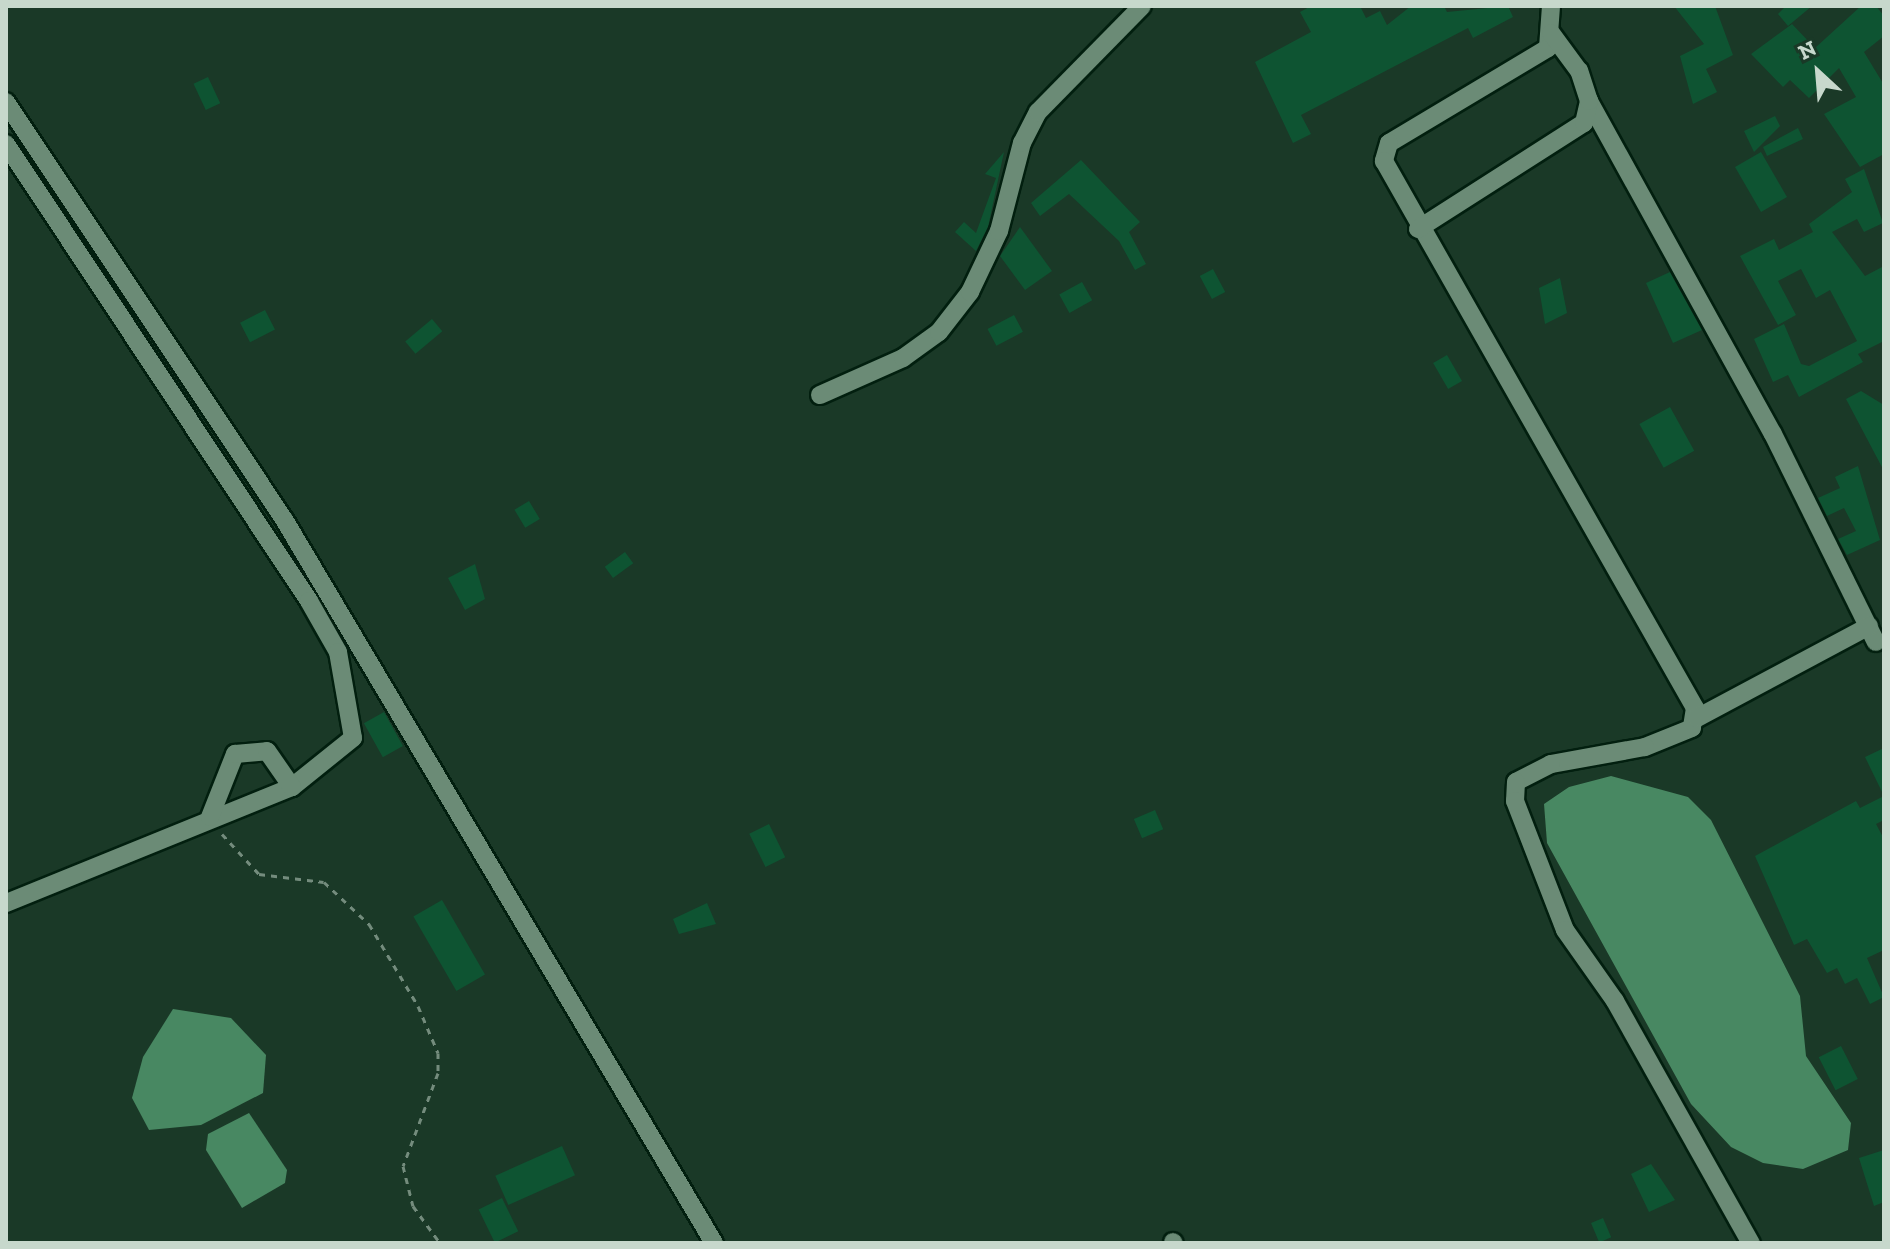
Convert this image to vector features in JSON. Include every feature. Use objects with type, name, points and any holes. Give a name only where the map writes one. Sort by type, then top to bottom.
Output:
[{"type":"street","points":[[820,395],[903,358],[939,332],[970,292],[999,231],[1022,143],[1038,112],[1142,6]]},
{"type":"street","points":[[1551,6],[1548,48],[1494,85],[1389,143],[1384,161],[1418,229],[1522,397],[1697,718]]},
{"type":"street","points":[[1551,33],[1872,634],[1697,718],[1692,728],[1645,747],[1551,764],[1516,782],[1515,801],[1565,930],[1615,1001],[1751,1243]]},
{"type":"street","points":[[1418,229],[1584,123],[1589,101]]},
{"type":"street","points":[[6,102],[285,521],[714,1243]]},
{"type":"street","points":[[6,144],[338,652],[353,738],[292,787],[210,817],[6,903]]},
{"type":"street","points":[[210,817],[235,754],[267,751],[292,787]]},
{"type":"path","points":[[210,817],[237,858],[259,874],[324,882],[369,924],[418,1006],[438,1053],[438,1073],[403,1166],[413,1206],[440,1243]]},
{"type":"shaded area","points":[[1611,776],[1688,797],[1711,820],[1800,996],[1806,1056],[1851,1123],[1848,1150],[1803,1169],[1763,1163],[1731,1147],[1691,1104],[1547,843],[1544,804],[1569,787]]},
{"type":"shaded area","points":[[173,1009],[231,1018],[266,1055],[263,1093],[201,1125],[149,1130],[132,1098],[143,1057]]},
{"type":"shaded area","points":[[249,1113],[287,1170],[285,1183],[242,1208],[206,1150],[208,1134]]},
{"type":"building","points":[[1311,6],[1360,6],[1366,18],[1380,11],[1387,25],[1411,6],[1444,6],[1447,12],[1508,6],[1513,17],[1473,38],[1468,28],[1301,115],[1311,134],[1293,143],[1255,62],[1311,32],[1300,12]]},
{"type":"building","points":[[1674,6],[1715,6],[1733,55],[1706,69],[1717,92],[1693,104],[1680,56],[1704,44]]},
{"type":"building","points":[[1786,6],[1812,6],[1788,26],[1778,14]]},
{"type":"building","points":[[1861,6],[1876,6],[1884,16],[1884,36],[1864,52],[1884,85],[1884,154],[1860,167],[1824,114],[1856,97],[1839,68],[1809,98],[1790,80],[1783,87],[1751,54],[1792,24],[1815,48]]},
{"type":"building","points":[[208,77],[220,103],[206,110],[193,84]]},
{"type":"building","points":[[1775,116],[1780,126],[1754,152],[1744,131]]},
{"type":"building","points":[[1798,128],[1803,139],[1767,156],[1763,147]]},
{"type":"building","points":[[1004,152],[988,227],[976,251],[955,232],[964,222],[976,233],[996,178],[985,174]]},
{"type":"building","points":[[1761,152],[1787,197],[1761,212],[1735,167]]},
{"type":"building","points":[[1081,160],[1140,222],[1129,232],[1146,264],[1135,270],[1119,241],[1069,194],[1040,216],[1031,203]]},
{"type":"building","points":[[1864,169],[1883,223],[1864,232],[1857,219],[1832,232],[1865,276],[1884,266],[1884,341],[1858,354],[1863,362],[1799,397],[1788,375],[1773,382],[1754,339],[1784,324],[1801,364],[1809,366],[1857,341],[1830,290],[1816,298],[1801,269],[1778,281],[1796,315],[1778,325],[1740,256],[1774,239],[1779,250],[1813,232],[1809,224],[1852,192],[1845,179]]},
{"type":"building","points":[[1020,227],[1052,271],[1025,290],[1000,256]]},
{"type":"building","points":[[1213,269],[1225,292],[1212,299],[1200,276]]},
{"type":"building","points":[[1670,272],[1702,330],[1673,343],[1646,283]]},
{"type":"building","points":[[1560,278],[1567,313],[1545,324],[1539,288]]},
{"type":"building","points":[[1082,282],[1092,300],[1069,313],[1059,295]]},
{"type":"building","points":[[265,310],[275,330],[250,342],[240,323]]},
{"type":"building","points":[[1014,315],[1023,332],[996,346],[988,329]]},
{"type":"building","points":[[432,319],[442,331],[415,354],[405,341]]},
{"type":"building","points":[[1447,355],[1462,381],[1448,389],[1433,363]]},
{"type":"building","points":[[1861,391],[1884,405],[1884,471],[1846,399]]},
{"type":"building","points":[[1670,407],[1694,451],[1664,468],[1639,424]]},
{"type":"building","points":[[1858,466],[1880,540],[1847,555],[1838,539],[1856,531],[1844,508],[1827,516],[1818,498],[1840,488],[1835,477]]},
{"type":"building","points":[[529,501],[540,519],[525,528],[514,510]]},
{"type":"building","points":[[625,552],[633,563],[613,578],[605,567]]},
{"type":"building","points":[[475,564],[485,599],[465,610],[448,578]]},
{"type":"building","points":[[384,712],[403,746],[383,757],[364,723]]},
{"type":"building","points":[[1884,748],[1884,796],[1865,757]]},
{"type":"building","points":[[1884,796],[1884,820],[1876,824],[1884,839],[1884,950],[1867,958],[1884,997],[1870,1004],[1857,978],[1845,984],[1837,968],[1827,973],[1807,939],[1794,945],[1755,856],[1856,801],[1860,808]]},
{"type":"building","points":[[1155,810],[1163,829],[1142,838],[1134,819]]},
{"type":"building","points":[[769,824],[785,857],[765,867],[749,834]]},
{"type":"building","points":[[442,900],[485,974],[456,991],[413,916]]},
{"type":"building","points":[[707,903],[716,924],[679,934],[673,919]]},
{"type":"building","points":[[1841,1046],[1858,1079],[1836,1090],[1819,1057]]},
{"type":"building","points":[[562,1146],[575,1175],[508,1205],[495,1176]]},
{"type":"building","points":[[1884,1150],[1884,1202],[1874,1206],[1859,1158]]},
{"type":"building","points":[[1651,1164],[1675,1200],[1649,1212],[1631,1174]]},
{"type":"building","points":[[502,1198],[518,1231],[495,1243],[479,1209]]},
{"type":"building","points":[[1603,1218],[1611,1237],[1599,1242],[1591,1223]]}]
